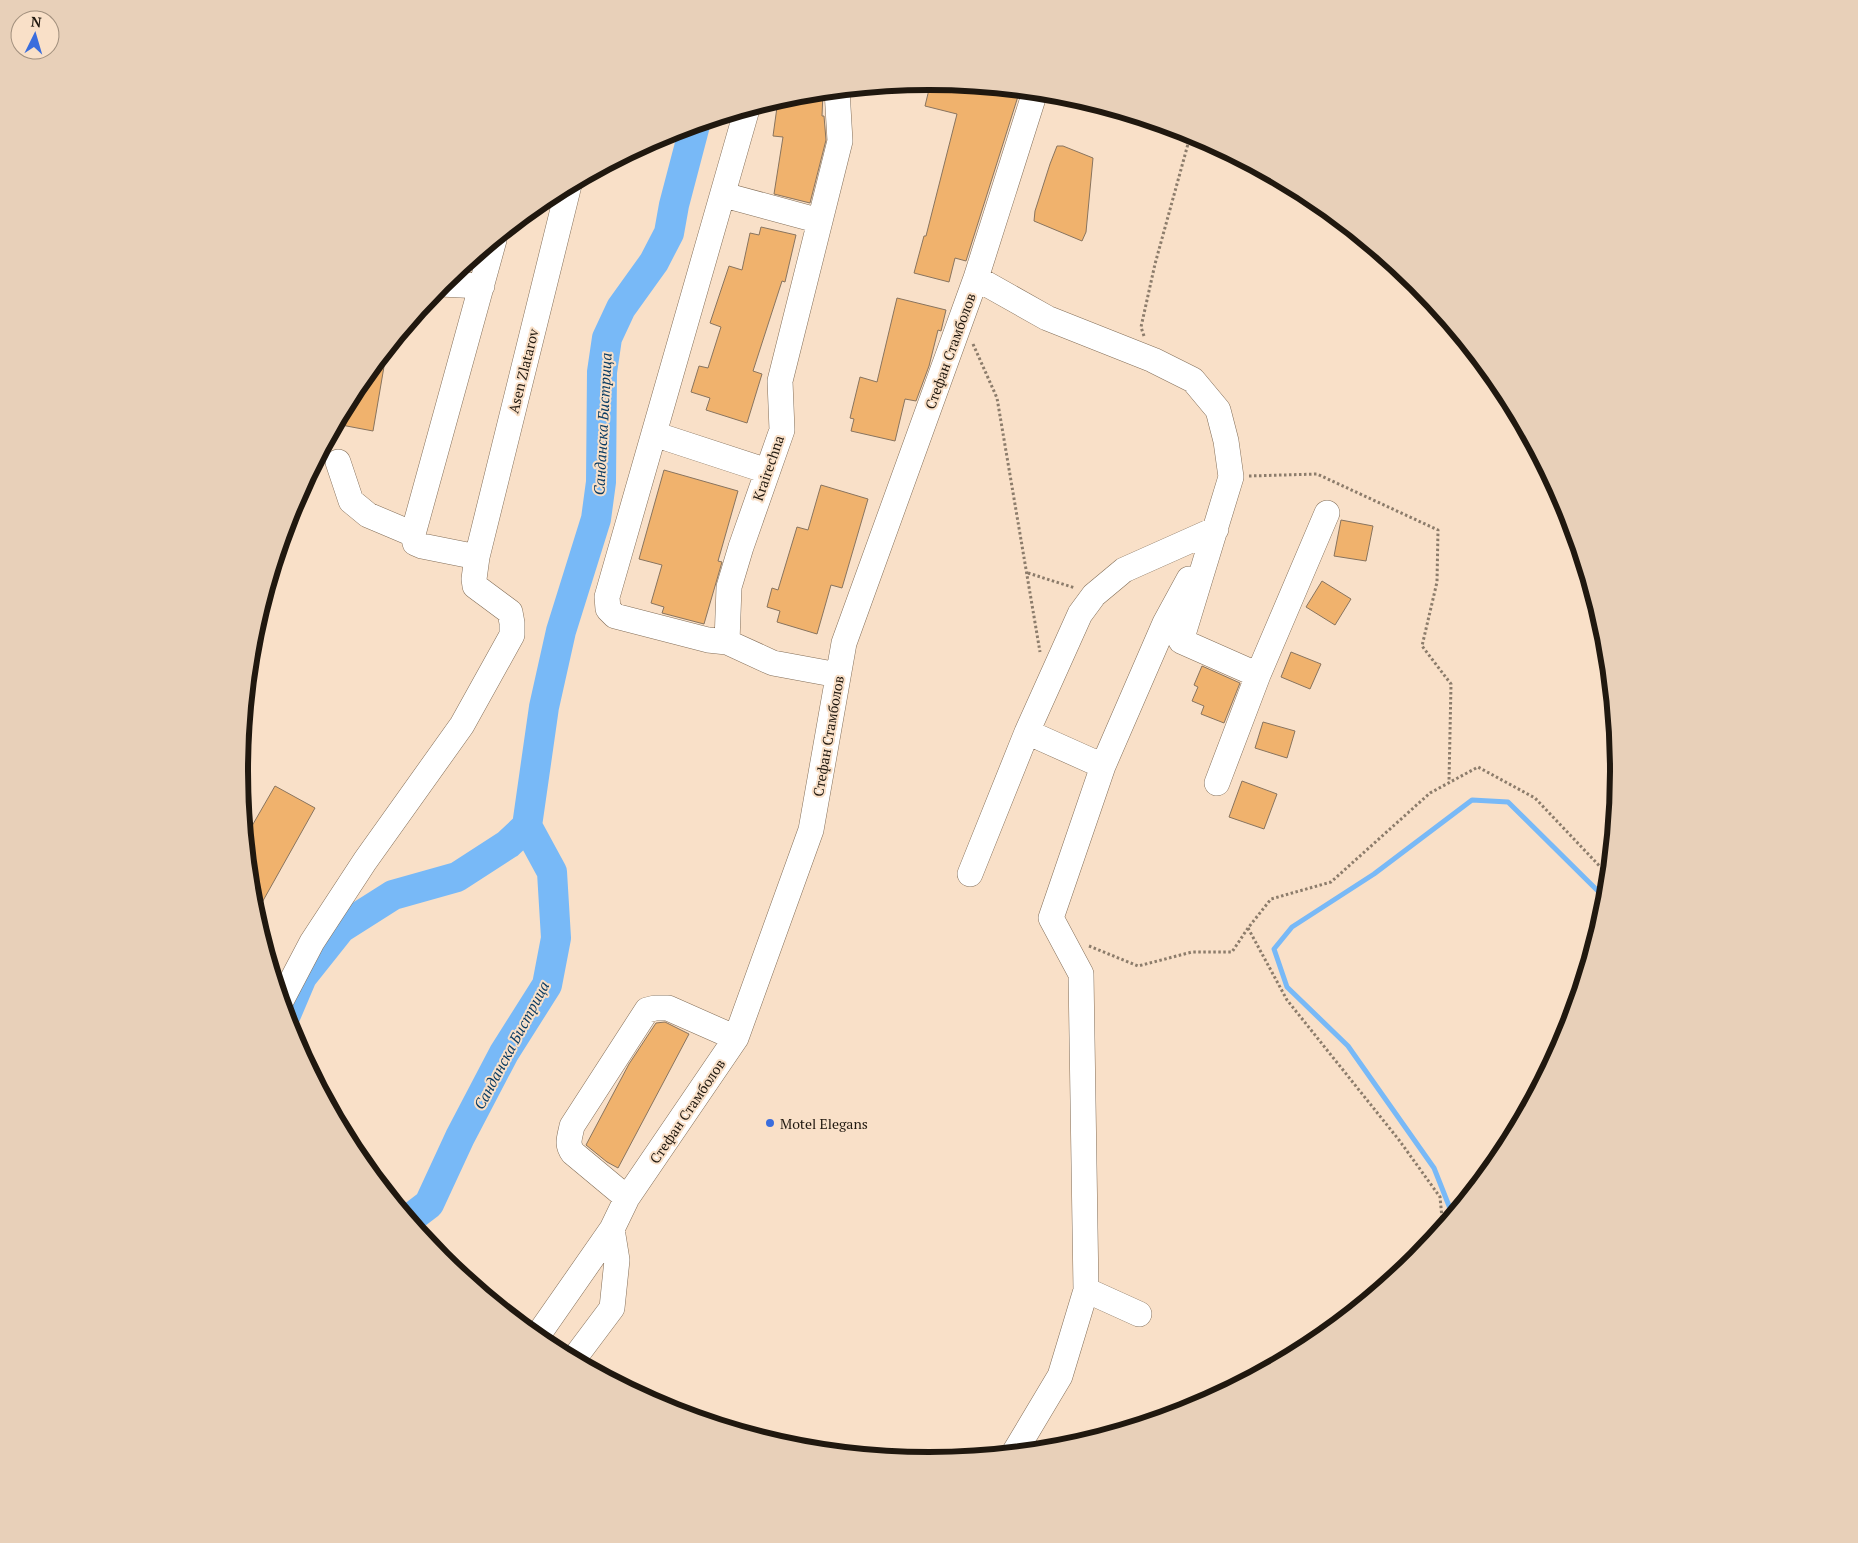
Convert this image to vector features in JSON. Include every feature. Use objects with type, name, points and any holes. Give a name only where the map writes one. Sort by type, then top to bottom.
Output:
[{"type":"street","name":"Krairechna","points":[[727,642],[729,587],[782,430],[780,381],[840,141],[837,96]]},
{"type":"street","name":"Стефан Стамболов","points":[[541,1331],[612,1229],[627,1198],[736,1038],[811,830],[844,643],[962,319],[1034,99]]},
{"type":"street","points":[[745,115],[724,195],[607,597],[608,609],[615,616],[708,640],[727,642],[773,663],[838,675]]},
{"type":"street","name":"Asen Zlatarov","points":[[285,994],[312,942],[365,861],[462,726],[512,635],[510,612],[475,586],[474,579],[477,557],[567,194]]},
{"type":"street","points":[[724,195],[820,221]]},
{"type":"street","points":[[477,557],[422,546],[414,543],[413,534],[492,250]]},
{"type":"street","points":[[976,278],[1047,318],[1153,360],[1193,380],[1218,410],[1226,441],[1231,477],[1181,641],[1258,675]]},
{"type":"street","points":[[453,285],[482,286]]},
{"type":"street","points":[[654,434],[767,472]]},
{"type":"street","points":[[338,462],[351,501],[368,515],[413,534]]},
{"type":"street","points":[[1217,783],[1258,675],[1327,513]]},
{"type":"street","points":[[970,874],[1027,732],[1080,614],[1094,595],[1124,570],[1216,529]]},
{"type":"street","points":[[1018,1447],[1060,1376],[1086,1290],[1082,974],[1057,928],[1103,766],[1165,623],[1216,529]]},
{"type":"street","points":[[1027,732],[1103,766]]},
{"type":"street","points":[[627,1198],[573,1154],[568,1142],[572,1126],[647,1010],[668,1008],[736,1038]]},
{"type":"street","points":[[577,1355],[612,1308],[617,1260],[612,1229]]},
{"type":"street","points":[[1086,1290],[1139,1314]]},
{"type":"path","points":[[1153,360],[1141,327],[1155,264],[1189,141]]},
{"type":"path","points":[[962,319],[997,398],[1040,653]]},
{"type":"path","points":[[1231,477],[1317,474],[1438,530],[1437,582],[1422,646],[1451,684],[1449,782]]},
{"type":"path","points":[[1028,573],[1094,595]]},
{"type":"path","points":[[1057,928],[1138,966],[1192,952],[1232,952],[1271,899],[1331,882],[1430,793],[1478,767],[1535,798],[1603,870]]},
{"type":"path","points":[[1248,928],[1287,1000],[1400,1140],[1440,1196],[1442,1220]]},
{"type":"building","points":[[929,90],[974,91],[1018,96],[966,261],[955,258],[949,282],[914,273],[924,236],[926,236],[957,114],[925,106]]},
{"type":"building","points":[[823,99],[822,116],[824,116],[826,140],[810,203],[774,194],[783,137],[773,136],[777,107]]},
{"type":"building","points":[[1057,146],[1063,146],[1093,158],[1086,232],[1082,241],[1034,221],[1035,211]]},
{"type":"building","points":[[761,227],[796,235],[785,282],[782,281],[753,371],[762,374],[747,423],[706,410],[710,398],[691,392],[699,366],[708,368],[721,327],[710,323],[729,266],[742,270],[750,233],[759,235]]},
{"type":"building","points":[[897,298],[946,310],[941,331],[938,330],[929,366],[916,401],[905,399],[895,441],[851,431],[854,419],[850,418],[860,377],[877,382]]},
{"type":"building","points":[[385,361],[373,431],[342,425],[362,393]]},
{"type":"building","points":[[664,470],[738,491],[718,561],[722,562],[704,624],[662,613],[664,607],[651,603],[662,565],[639,559]]},
{"type":"building","points":[[821,485],[868,499],[842,588],[831,585],[817,634],[777,622],[780,611],[767,607],[772,588],[778,590],[797,527],[808,530]]},
{"type":"building","points":[[1341,520],[1373,526],[1366,561],[1334,556]]},
{"type":"building","points":[[1322,581],[1351,599],[1335,625],[1306,607]]},
{"type":"building","points":[[1291,652],[1321,664],[1310,689],[1281,677]]},
{"type":"building","points":[[1202,666],[1240,683],[1224,723],[1201,714],[1204,706],[1192,701],[1198,687],[1194,685]]},
{"type":"building","points":[[1263,722],[1295,731],[1287,758],[1255,748]]},
{"type":"building","points":[[1242,781],[1277,794],[1264,829],[1229,817]]},
{"type":"building","points":[[275,786],[315,808],[261,904],[253,860],[250,829]]},
{"type":"building","points":[[665,1022],[689,1034],[618,1168],[607,1162],[586,1145],[629,1064],[656,1023]]},
{"type":"waterway","name":"Санданска Бистрица","points":[[413,1216],[429,1204],[460,1137],[504,1053],[547,985],[556,938],[552,872],[527,826],[544,707],[561,631],[596,519],[601,482],[602,372],[607,338],[621,308],[654,262],[669,233],[674,205],[693,132]]},
{"type":"waterway","points":[[1450,1210],[1434,1168],[1348,1046],[1287,987],[1274,949],[1292,927],[1374,874],[1472,800],[1508,802],[1599,892]]},
{"type":"waterway","name":"Санданска Бистрица","points":[[290,1006],[302,977],[341,928],[393,895],[457,877],[508,844],[527,826]]},
{"type":"place","name":"Motel Elegans","points":[[770,1123]]}]
